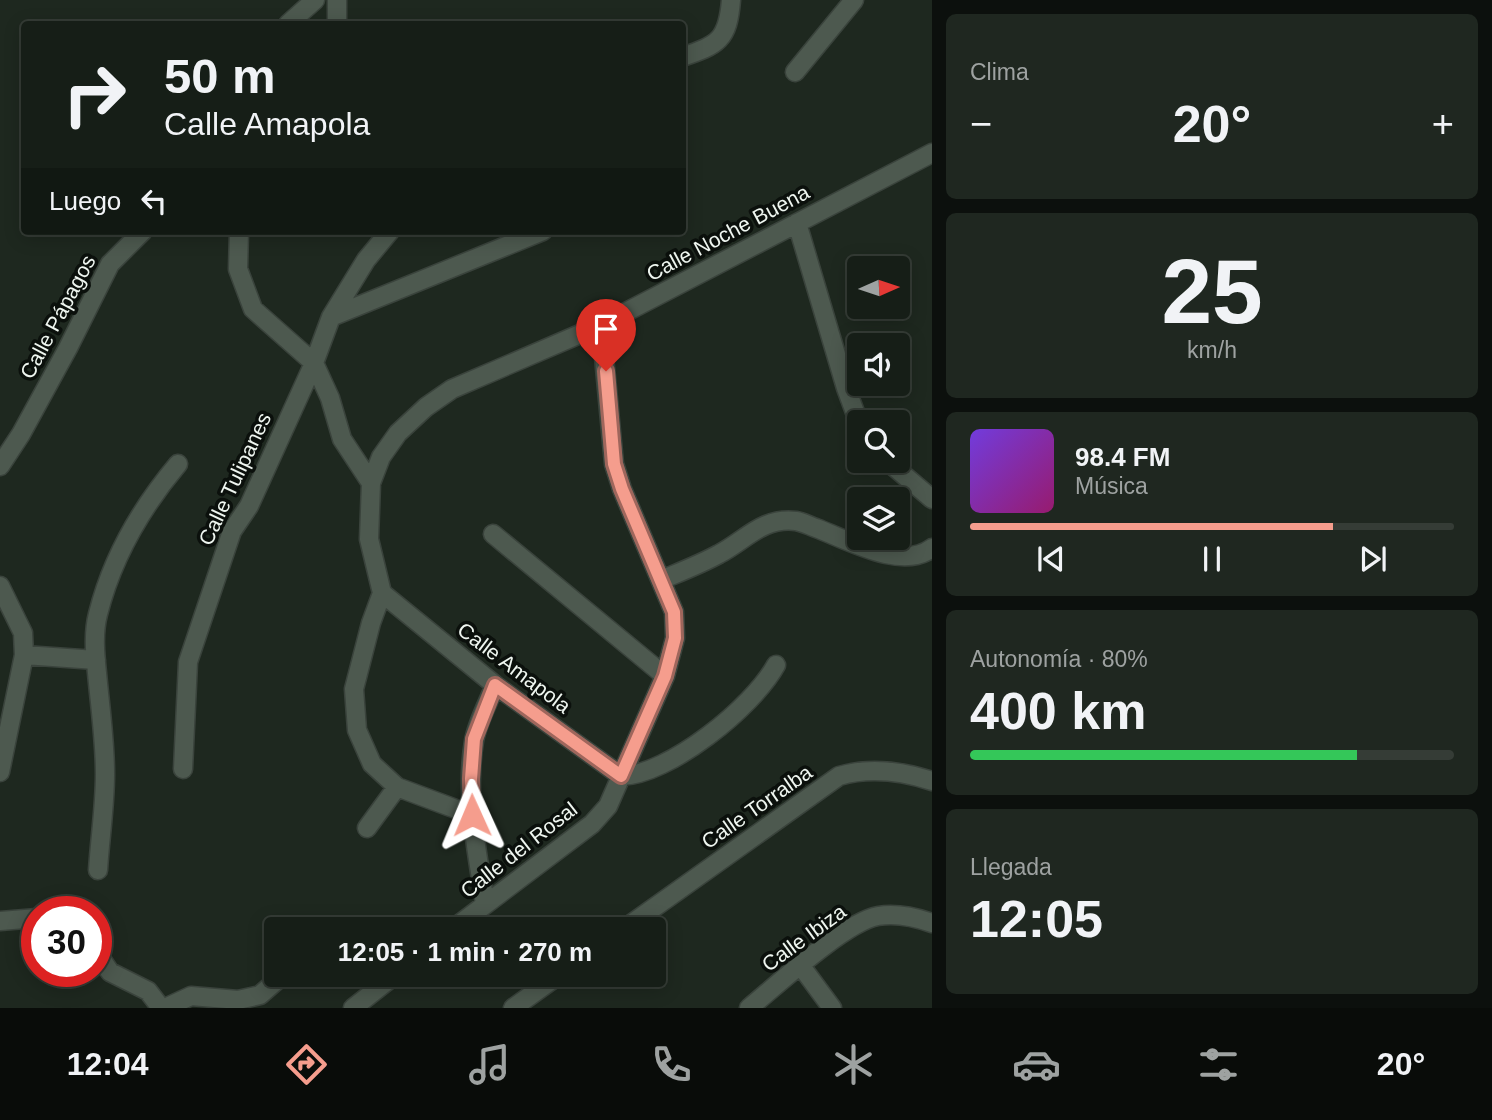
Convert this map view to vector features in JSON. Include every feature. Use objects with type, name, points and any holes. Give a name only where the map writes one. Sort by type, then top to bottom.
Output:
[{"type":"street","points":[[291,21],[315,0]]},
{"type":"street","points":[[337,0],[337,21]]},
{"type":"street","points":[[686,56],[719,42],[729,19],[731,0]]},
{"type":"street","points":[[795,72],[854,0]]},
{"type":"street","name":"Calle Noche Buena","points":[[382,593],[369,539],[371,483],[381,457],[398,433],[426,407],[452,390],[601,325],[932,153]]},
{"type":"street","points":[[797,223],[854,410]]},
{"type":"street","name":"Calle Pápagos","points":[[0,466],[21,434],[68,348],[110,264],[139,235]]},
{"type":"street","points":[[239,235],[238,269],[253,309],[314,363],[330,398],[342,439],[371,483]]},
{"type":"street","name":"Calle Tulipanes","points":[[183,769],[188,662],[232,531],[249,506],[314,363],[331,317],[366,260],[387,235]]},
{"type":"street","points":[[331,317],[533,235]]},
{"type":"street","name":"Calle del Rosal","points":[[468,917],[592,824],[608,806],[665,676],[675,638],[674,612],[614,464],[601,325]]},
{"type":"street","points":[[98,870],[105,774],[96,660],[97,614],[122,548],[154,493],[178,464]]},
{"type":"street","points":[[901,473],[932,499]]},
{"type":"street","points":[[661,580],[721,553],[760,526],[775,523],[797,521],[884,554],[905,558],[923,556],[932,548]]},
{"type":"street","points":[[493,534],[665,676]]},
{"type":"street","points":[[0,586],[23,634],[24,655],[0,772]]},
{"type":"street","points":[[382,593],[371,623],[354,689],[357,730],[372,764],[397,787],[472,815]]},
{"type":"street","name":"Calle Amapola","points":[[382,593],[495,685],[621,776]]},
{"type":"street","points":[[24,655],[96,660]]},
{"type":"street","points":[[621,776],[646,772],[690,747],[743,707],[768,679],[776,665]]},
{"type":"street","points":[[485,904],[472,815],[471,779],[474,739],[495,685]]},
{"type":"street","name":"Calle Torralba","points":[[641,917],[839,776],[859,770],[884,771],[910,774],[932,781]]},
{"type":"street","points":[[367,828],[397,787]]},
{"type":"street","name":"Calle Ibiza","points":[[749,1008],[849,928],[875,916],[895,914],[930,925]]},
{"type":"street","points":[[0,921],[21,919]]},
{"type":"street","points":[[801,966],[832,1008]]},
{"type":"street","points":[[112,973],[148,991],[163,1008],[191,996],[238,1000],[260,995],[270,987]]},
{"type":"street","points":[[353,1008],[380,987]]},
{"type":"street","points":[[513,1008],[542,987]]},
{"type":"route","points":[[472,815],[474,739],[495,685],[621,776],[665,676],[675,638],[674,612],[614,464],[606,371]]}]
